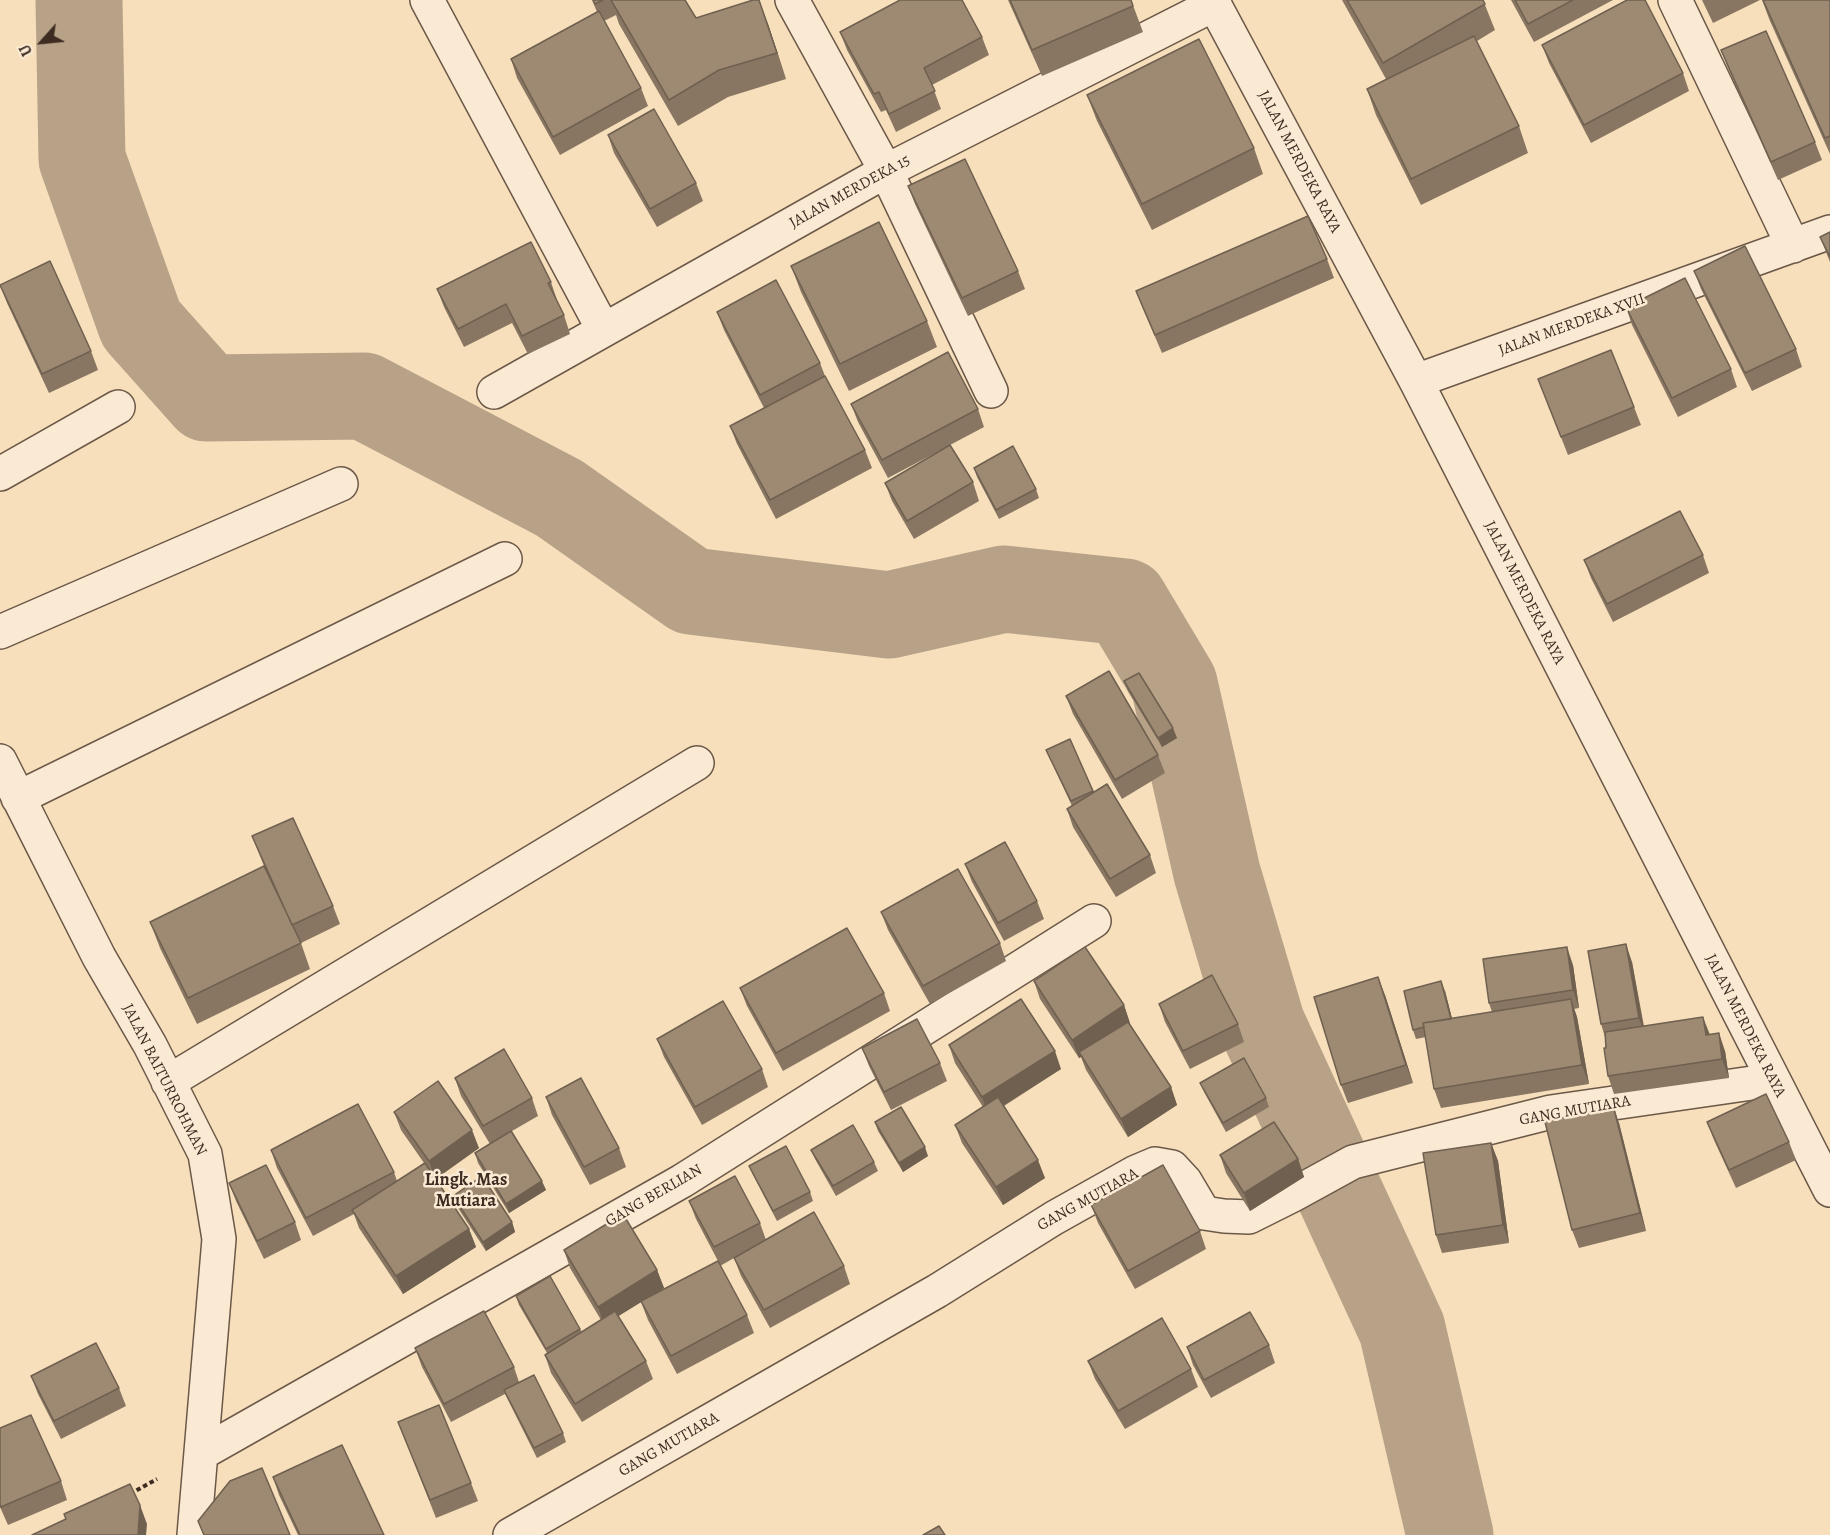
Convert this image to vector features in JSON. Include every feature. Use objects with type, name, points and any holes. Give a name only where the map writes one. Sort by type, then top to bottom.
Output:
[{"type":"street","points":[[427,0],[603,329]]},
{"type":"street","points":[[792,0],[886,171],[991,391]]},
{"type":"street","points":[[1675,0],[1793,246]]},
{"type":"street","name":"JALAN MERDEKA 15","points":[[494,392],[886,171],[1213,2]]},
{"type":"street","name":"JALAN MERDEKA RAYA","points":[[1213,2],[1416,381],[1830,1190]]},
{"type":"street","name":"JALAN MERDEKA XVII","points":[[1416,381],[1830,232]]},
{"type":"street","points":[[0,474],[118,407]]},
{"type":"street","points":[[0,632],[341,484]]},
{"type":"street","points":[[18,798],[505,559]]},
{"type":"street","name":"JALAN BAITURROHMAN","points":[[0,761],[99,957],[150,1045],[205,1154],[219,1239],[194,1535]]},
{"type":"street","points":[[168,1082],[697,763]]},
{"type":"street","name":"GANG BERLIAN","points":[[202,1453],[682,1181],[1094,921]]},
{"type":"street","name":"GANG MUTIARA","points":[[510,1535],[927,1297],[1054,1218],[1136,1172],[1155,1164],[1172,1167],[1185,1180],[1204,1213],[1249,1217],[1353,1162],[1551,1112],[1773,1080]]},
{"type":"path","points":[[130,1494],[202,1453]]},
{"type":"building","points":[[611,0],[685,0],[696,18],[759,0],[777,53],[719,70],[669,100]]},
{"type":"building","points":[[900,0],[962,0],[982,37],[924,68],[935,91],[889,114],[879,92],[874,94],[840,32]]},
{"type":"building","points":[[1010,0],[1131,0],[1133,6],[1032,50]]},
{"type":"building","points":[[1347,0],[1483,0],[1485,4],[1383,63]]},
{"type":"building","points":[[1515,0],[1573,0],[1528,24]]},
{"type":"building","points":[[1627,0],[1645,0],[1683,73],[1584,125],[1542,45]]},
{"type":"building","points":[[1763,0],[1830,0],[1830,136],[1825,138]]},
{"type":"building","points":[[599,11],[641,88],[553,137],[511,59]]},
{"type":"building","points":[[1766,31],[1815,142],[1771,162],[1721,50]]},
{"type":"building","points":[[1474,36],[1519,126],[1411,179],[1367,89]]},
{"type":"building","points":[[1199,39],[1254,148],[1142,204],[1087,95]]},
{"type":"building","points":[[654,109],[696,183],[650,209],[608,135]]},
{"type":"building","points":[[965,159],[1018,271],[962,298],[908,186]]},
{"type":"building","points":[[1308,216],[1327,259],[1155,335],[1136,291]]},
{"type":"building","points":[[879,222],[927,321],[840,364],[791,266]]},
{"type":"building","points":[[1830,232],[1830,257],[1820,237]]},
{"type":"building","points":[[531,242],[564,315],[522,336],[506,304],[458,329],[437,289]]},
{"type":"building","points":[[1745,246],[1796,349],[1745,373],[1694,271]]},
{"type":"building","points":[[50,261],[91,351],[42,374],[0,285]]},
{"type":"building","points":[[1685,278],[1731,369],[1672,398],[1626,307]]},
{"type":"building","points":[[776,280],[820,363],[760,395],[717,312]]},
{"type":"building","points":[[1611,350],[1634,407],[1561,437],[1538,379]]},
{"type":"building","points":[[948,352],[978,409],[882,460],[851,404]]},
{"type":"building","points":[[825,376],[865,450],[770,500],[730,426]]},
{"type":"building","points":[[950,445],[973,482],[907,521],[885,483]]},
{"type":"building","points":[[1013,446],[1036,489],[996,510],[974,468]]},
{"type":"building","points":[[1680,511],[1703,555],[1607,604],[1584,560]]},
{"type":"building","points":[[1109,671],[1158,755],[1115,780],[1066,696]]},
{"type":"building","points":[[1139,673],[1173,728],[1158,738],[1124,681]]},
{"type":"building","points":[[1070,739],[1093,791],[1071,801],[1046,750]]},
{"type":"building","points":[[1107,784],[1150,855],[1110,879],[1067,809]]},
{"type":"building","points":[[293,818],[333,906],[292,925],[252,836]]},
{"type":"building","points":[[1005,842],[1037,901],[998,923],[965,864]]},
{"type":"building","points":[[264,866],[301,943],[188,998],[150,922]]},
{"type":"building","points":[[958,869],[1000,943],[923,986],[881,912]]},
{"type":"building","points":[[847,928],[884,993],[776,1053],[740,988]]},
{"type":"building","points":[[1626,944],[1639,1018],[1601,1024],[1588,951]]},
{"type":"building","points":[[1085,947],[1124,1005],[1072,1040],[1034,981]]},
{"type":"building","points":[[1567,947],[1573,990],[1489,1003],[1483,959]]},
{"type":"building","points":[[1212,975],[1238,1024],[1183,1051],[1159,1004]]},
{"type":"building","points":[[1378,977],[1406,1065],[1341,1085],[1314,997]]},
{"type":"building","points":[[1441,981],[1451,1019],[1423,1023],[1424,1027],[1413,1030],[1404,991]]},
{"type":"building","points":[[1021,999],[1055,1051],[982,1097],[949,1045]]},
{"type":"building","points":[[1571,999],[1582,1065],[1434,1089],[1423,1023]]},
{"type":"building","points":[[723,1001],[762,1069],[695,1107],[657,1039]]},
{"type":"building","points":[[1703,1017],[1706,1035],[1719,1033],[1722,1059],[1608,1076],[1604,1048],[1606,1048],[1605,1032]]},
{"type":"building","points":[[917,1019],[940,1063],[884,1092],[862,1048]]},
{"type":"building","points":[[1128,1022],[1171,1087],[1121,1119],[1079,1052]]},
{"type":"building","points":[[504,1049],[532,1098],[483,1126],[455,1078]]},
{"type":"building","points":[[1244,1058],[1266,1098],[1223,1123],[1200,1083]]},
{"type":"building","points":[[581,1078],[619,1148],[584,1167],[546,1097]]},
{"type":"building","points":[[438,1081],[472,1130],[429,1161],[394,1112]]},
{"type":"building","points":[[1766,1094],[1789,1142],[1729,1170],[1707,1122]]},
{"type":"building","points":[[998,1097],[1038,1160],[996,1187],[955,1125]]},
{"type":"building","points":[[358,1104],[394,1172],[306,1218],[271,1150]]},
{"type":"building","points":[[1613,1105],[1640,1213],[1572,1230],[1545,1122]]},
{"type":"building","points":[[901,1107],[925,1147],[899,1163],[875,1122]]},
{"type":"building","points":[[1274,1122],[1298,1159],[1244,1193],[1220,1155]]},
{"type":"building","points":[[853,1125],[874,1162],[833,1186],[811,1150]]},
{"type":"building","points":[[511,1131],[542,1181],[506,1204],[475,1153]]},
{"type":"building","points":[[1491,1143],[1503,1225],[1436,1235],[1423,1153]]},
{"type":"building","points":[[786,1146],[810,1192],[773,1211],[749,1166]]},
{"type":"building","points":[[425,1163],[469,1229],[396,1276],[352,1210]]},
{"type":"building","points":[[266,1165],[295,1222],[257,1241],[229,1183]]},
{"type":"building","points":[[1163,1165],[1200,1231],[1128,1271],[1091,1205]]},
{"type":"building","points":[[482,1176],[512,1222],[483,1242],[453,1196]]},
{"type":"building","points":[[735,1176],[760,1223],[714,1247],[689,1201]]},
{"type":"building","points":[[814,1212],[844,1266],[764,1310],[734,1258]]},
{"type":"building","points":[[623,1214],[657,1270],[598,1307],[564,1250]]},
{"type":"building","points":[[718,1261],[747,1315],[671,1356],[641,1301]]},
{"type":"building","points":[[550,1276],[580,1329],[546,1349],[516,1296]]},
{"type":"building","points":[[484,1311],[514,1367],[444,1404],[415,1348]]},
{"type":"building","points":[[615,1311],[646,1361],[575,1404],[545,1355]]},
{"type":"building","points":[[1250,1312],[1269,1345],[1204,1380],[1187,1347]]},
{"type":"building","points":[[1162,1318],[1191,1369],[1118,1411],[1088,1361]]},
{"type":"building","points":[[96,1343],[119,1388],[54,1421],[31,1376]]},
{"type":"building","points":[[534,1375],[563,1433],[534,1448],[504,1390]]},
{"type":"building","points":[[439,1405],[471,1483],[430,1500],[398,1422]]},
{"type":"building","points":[[31,1415],[61,1481],[1,1507],[0,1428]]},
{"type":"building","points":[[342,1445],[384,1535],[300,1535],[273,1477]]},
{"type":"building","points":[[262,1468],[290,1535],[204,1535],[198,1521],[230,1481]]},
{"type":"building","points":[[130,1484],[140,1505],[138,1535],[32,1535],[66,1519],[64,1514]]},
{"type":"building","points":[[939,1526],[945,1535],[923,1535]]},
{"type":"waterway","points":[[79,0],[82,159],[141,324],[207,398],[364,396],[559,498],[691,591],[889,615],[1004,589],[1125,602],[1174,684],[1217,873],[1262,1025],[1402,1329],[1450,1535]]},
{"type":"district","name":"Lingk. Mas Mutiara","points":[[466,1191]]}]
